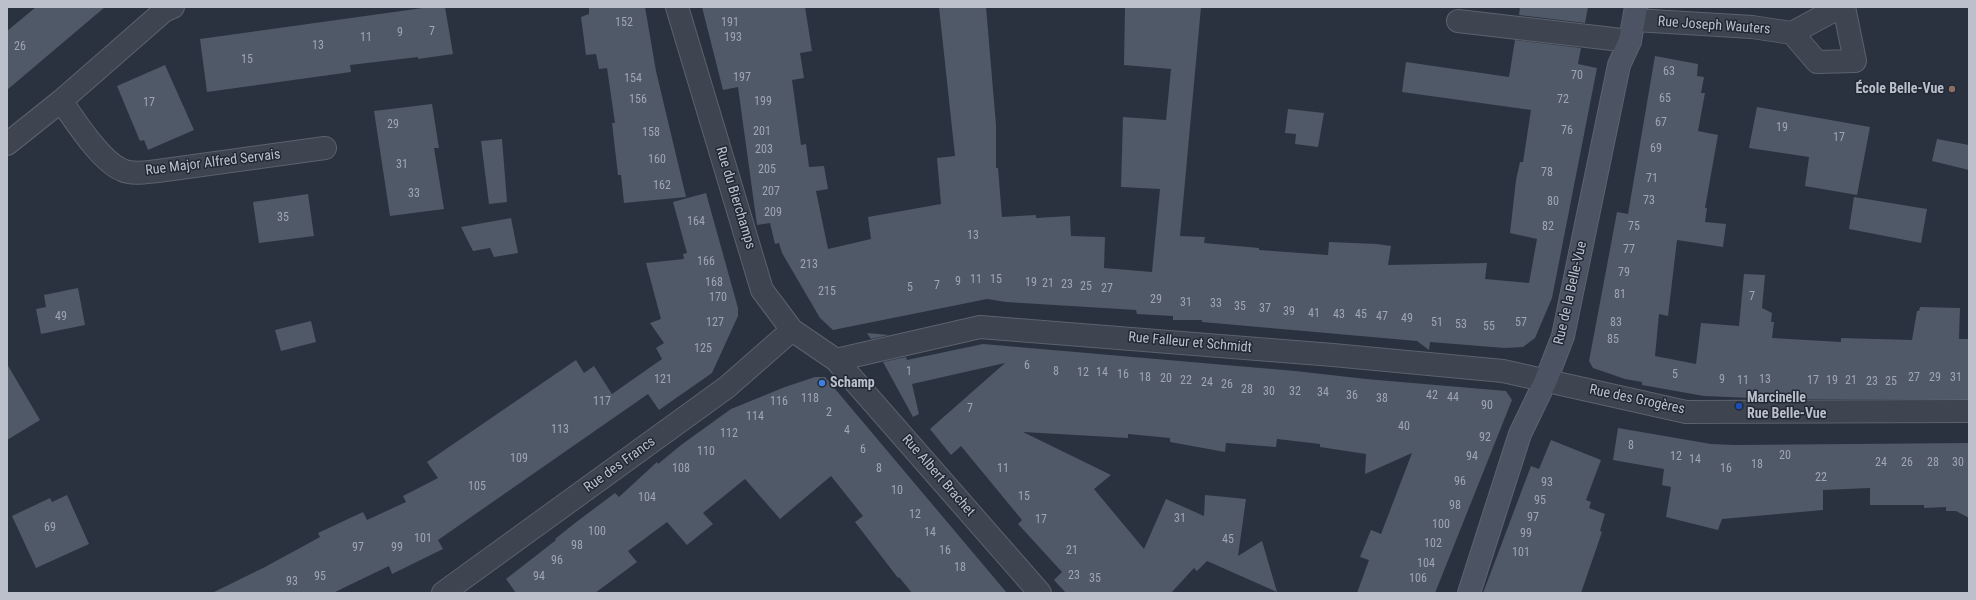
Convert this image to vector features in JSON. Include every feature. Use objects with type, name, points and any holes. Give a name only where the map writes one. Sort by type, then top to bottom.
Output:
[{"type":"street","points":[[7,144],[61,100],[164,11],[173,7]]},
{"type":"street","name":"Rue du Bierchamps","points":[[678,7],[762,290],[792,330],[836,360]]},
{"type":"street","points":[[1840,7],[1792,33],[1817,62],[1855,61],[1844,7]]},
{"type":"street","name":"Rue Joseph Wauters","points":[[1636,13],[1792,33]]},
{"type":"street","name":"Rue de la Belle-Vue","points":[[1469,593],[1520,434],[1546,380],[1563,336],[1619,65],[1630,41],[1636,13]]},
{"type":"street","points":[[1458,21],[1630,41]]},
{"type":"street","name":"Rue Major Alfred Servais","points":[[61,100],[108,161],[122,170],[135,173],[325,148]]},
{"type":"street","name":"Rue Falleur et Schmidt","points":[[836,360],[980,327],[1341,355],[1503,371],[1546,380]]},
{"type":"street","name":"Rue des Francs","points":[[443,593],[727,387],[792,330]]},
{"type":"street","name":"Rue Albert Brachet","points":[[836,360],[1040,593]]},
{"type":"street","name":"Rue des Grogères","points":[[1546,380],[1686,412],[1969,411]]},
{"type":"building","points":[[36,7],[105,7],[7,90],[7,31]]},
{"type":"building","points":[[430,7],[445,7],[453,54],[418,59],[418,57],[350,65],[351,72],[207,92],[200,39]]},
{"type":"building","points":[[589,7],[645,7],[656,71],[686,197],[624,203],[621,175],[618,175],[612,123],[615,123],[607,68],[599,69],[596,54],[586,55],[581,17],[589,14]]},
{"type":"building","points":[[702,7],[805,7],[812,51],[800,53],[804,78],[792,80],[801,145],[806,144],[809,167],[824,166],[828,189],[816,191],[828,249],[871,239],[868,217],[941,204],[937,158],[955,156],[939,7],[986,7],[996,125],[996,168],[998,168],[1002,217],[1036,215],[1036,218],[1070,216],[1071,236],[1105,237],[1104,268],[1152,272],[1160,189],[1121,187],[1123,117],[1166,120],[1171,69],[1124,65],[1125,7],[1201,7],[1180,236],[1205,237],[1204,243],[1259,248],[1259,250],[1328,255],[1329,242],[1377,244],[1391,246],[1388,265],[1487,263],[1485,279],[1529,283],[1537,239],[1510,233],[1516,180],[1520,162],[1523,162],[1531,110],[1402,92],[1406,62],[1509,77],[1515,40],[1581,48],[1578,64],[1597,68],[1552,298],[1535,338],[1523,347],[1505,348],[1430,342],[1429,350],[1417,341],[1202,322],[1202,320],[1173,320],[1173,316],[1137,314],[1136,310],[1006,302],[987,299],[833,330],[820,318],[782,253],[779,243],[775,244],[770,223],[757,225],[738,87],[723,90]]},
{"type":"building","points":[[1520,7],[1588,7],[1585,23],[1519,15]]},
{"type":"building","points":[[1655,56],[1698,64],[1697,76],[1704,77],[1701,93],[1705,93],[1698,131],[1718,135],[1705,208],[1707,208],[1705,222],[1726,224],[1723,247],[1677,240],[1668,316],[1659,314],[1655,356],[1696,364],[1701,323],[1739,326],[1744,274],[1765,275],[1762,308],[1772,313],[1771,322],[1774,322],[1772,338],[1841,342],[1841,338],[1912,340],[1917,311],[1919,311],[1920,307],[1960,308],[1959,339],[1969,339],[1969,399],[1775,399],[1704,396],[1642,385],[1642,382],[1625,379],[1593,368],[1589,361],[1617,212],[1628,214]]},
{"type":"building","points":[[165,65],[194,130],[148,150],[144,140],[140,141],[117,86]]},
{"type":"building","points":[[432,104],[439,148],[434,148],[444,209],[390,216],[374,111]]},
{"type":"building","points":[[1757,107],[1870,127],[1857,195],[1805,186],[1809,157],[1749,148]]},
{"type":"building","points":[[1288,109],[1324,113],[1318,147],[1295,144],[1296,134],[1285,133]]},
{"type":"building","points":[[502,139],[507,202],[489,204],[481,141]]},
{"type":"building","points":[[1937,139],[1969,145],[1969,170],[1932,161]]},
{"type":"building","points":[[706,193],[738,308],[738,316],[712,373],[659,410],[648,394],[438,540],[443,549],[392,574],[389,566],[333,593],[212,593],[265,567],[320,537],[318,533],[363,512],[367,520],[406,502],[403,496],[438,478],[427,462],[576,360],[584,373],[594,366],[612,394],[662,359],[656,348],[664,343],[650,323],[661,319],[646,263],[684,259],[683,254],[687,253],[673,202]]},
{"type":"building","points":[[308,194],[314,236],[259,243],[253,202]]},
{"type":"building","points":[[1854,197],[1927,209],[1921,243],[1849,229]]},
{"type":"building","points":[[511,218],[518,253],[494,257],[490,248],[473,251],[461,227]]},
{"type":"building","points":[[78,288],[85,325],[41,334],[36,309],[46,307],[44,295]]},
{"type":"building","points":[[311,321],[316,342],[281,351],[275,330]]},
{"type":"building","points":[[867,333],[889,335],[871,339]]},
{"type":"building","points":[[983,344],[1506,391],[1512,400],[1435,593],[1357,593],[1369,560],[1360,557],[1371,530],[1381,534],[1412,453],[1365,474],[1366,454],[1320,447],[1320,444],[1277,439],[1276,447],[1226,443],[1225,452],[1170,442],[1170,438],[1128,434],[1128,438],[1023,432],[1111,475],[1094,489],[1144,549],[1166,499],[1204,516],[1205,495],[1246,499],[1238,556],[1262,541],[1277,592],[1207,561],[1197,571],[1194,568],[1171,593],[1066,593],[1054,580],[1062,572],[1018,524],[1022,520],[961,446],[951,455],[930,429],[1005,363],[912,384],[919,414],[913,417],[883,362],[906,357],[907,360]]},
{"type":"building","points":[[7,364],[40,420],[7,440]]},
{"type":"building","points":[[815,377],[825,377],[1007,593],[912,593],[899,577],[898,578],[855,522],[863,516],[831,476],[780,519],[745,479],[703,513],[713,524],[687,545],[667,522],[628,551],[637,562],[595,593],[516,593],[506,579],[556,540],[555,539],[575,523],[615,493],[619,497],[657,462],[658,464],[681,445],[731,409],[785,387]]},
{"type":"building","points":[[1618,428],[1711,444],[1969,443],[1969,518],[1956,511],[1946,511],[1946,507],[1924,508],[1924,505],[1870,505],[1870,488],[1823,490],[1823,510],[1722,519],[1718,530],[1666,517],[1671,487],[1662,485],[1664,469],[1613,460]]},
{"type":"building","points":[[1551,440],[1601,460],[1586,500],[1591,502],[1589,508],[1605,514],[1600,531],[1602,532],[1581,593],[1483,593],[1531,466],[1539,469]]},
{"type":"building","points":[[67,495],[89,544],[36,568],[12,516],[50,498],[52,502]]},
{"type":"place","name":"École Belle-Vue","points":[[1952,89]]},
{"type":"place","name":"Schamp","points":[[822,383]]},
{"type":"place","name":"Marcinelle Rue Belle-Vue","points":[[1739,406]]}]
